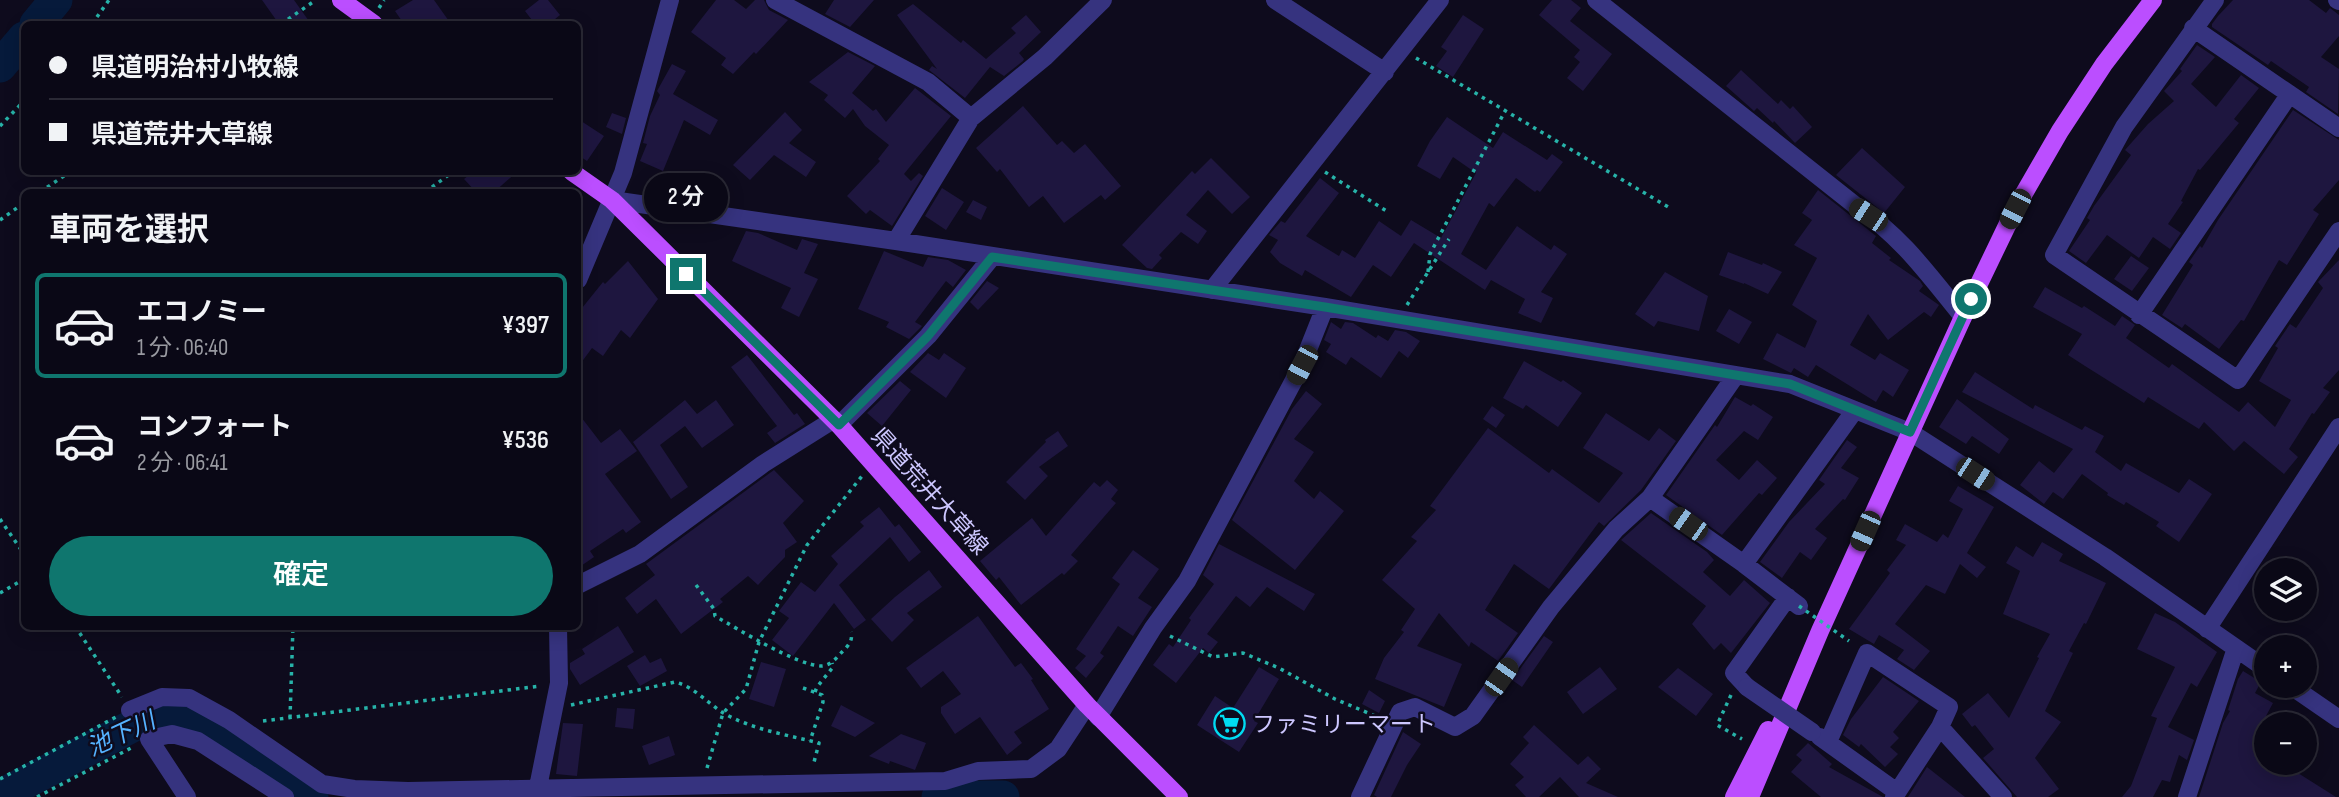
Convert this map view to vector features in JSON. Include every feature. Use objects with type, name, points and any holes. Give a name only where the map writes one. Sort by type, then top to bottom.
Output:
[{"type":"main road","points":[[341,0],[370,21]]},
{"type":"main road","points":[[1750,797],[1820,631],[2015,209],[2060,131],[2104,64],[2153,0]]},
{"type":"main road","name":"県道荒井大草線","points":[[576,175],[612,200],[836,423],[1092,711],[1179,797]]},
{"type":"main road","points":[[1734,797],[1820,631]]},
{"type":"street","points":[[581,273],[612,200],[633,140],[670,0]]},
{"type":"street","points":[[775,0],[928,82],[971,118]]},
{"type":"street","points":[[896,241],[971,118],[1045,57],[1103,0]]},
{"type":"street","points":[[1275,0],[1385,72]]},
{"type":"street","points":[[1212,290],[1440,0]]},
{"type":"street","points":[[1595,0],[1881,223],[1899,239],[1963,317]]},
{"type":"street","points":[[2215,0],[2124,127],[2054,255],[2238,380],[2339,231]]},
{"type":"street","points":[[2193,28],[2339,128]]},
{"type":"street","points":[[2139,315],[2290,95]]},
{"type":"street","points":[[612,200],[1325,307],[1790,384],[1910,432],[2105,557],[2254,661]]},
{"type":"street","points":[[581,584],[640,554],[763,464],[836,423],[928,336],[992,257]]},
{"type":"street","points":[[130,710],[162,697],[189,698],[235,724],[322,784],[354,789],[537,793],[702,786],[945,781],[978,771],[1031,769],[1058,748],[1092,711],[1193,569],[1302,365],[1325,307]]},
{"type":"street","points":[[1360,797],[1401,712],[1415,707],[1455,727],[1473,716],[1551,607],[1616,529],[1650,498],[1736,375]]},
{"type":"street","points":[[1744,564],[1855,410]]},
{"type":"street","points":[[2207,629],[2339,426]]},
{"type":"street","points":[[1650,498],[1793,602],[1734,673],[1743,684],[1828,742],[1896,794],[1940,727],[1949,707],[1867,653],[1828,742]]},
{"type":"street","points":[[537,793],[559,683],[558,630]]},
{"type":"street","points":[[2187,797],[2236,648]]},
{"type":"street","points":[[2308,698],[2339,719]]},
{"type":"street","points":[[1940,727],[2003,797]]},
{"type":"street","points":[[187,797],[149,739],[172,734],[198,741],[285,797]]},
{"type":"path","points":[[94,21],[109,0]]},
{"type":"path","points":[[285,21],[316,0]]},
{"type":"path","points":[[1402,50],[1670,208]]},
{"type":"path","points":[[0,126],[21,104]]},
{"type":"path","points":[[1428,272],[1430,254],[1504,111]]},
{"type":"path","points":[[1312,164],[1388,212]]},
{"type":"path","points":[[44,189],[66,175]]},
{"type":"path","points":[[429,189],[449,175]]},
{"type":"path","points":[[0,220],[21,205]]},
{"type":"path","points":[[1398,319],[1449,239]]},
{"type":"path","points":[[702,786],[723,713],[746,689],[759,642],[807,545],[874,465]]},
{"type":"path","points":[[0,519],[21,550]]},
{"type":"path","points":[[0,593],[21,581]]},
{"type":"path","points":[[696,585],[714,609],[715,616],[759,642],[804,661],[821,666],[832,663],[850,644],[851,632]]},
{"type":"path","points":[[1793,602],[1849,641]]},
{"type":"path","points":[[1153,628],[1213,657],[1243,653],[1279,668],[1335,699],[1395,725]]},
{"type":"path","points":[[0,779],[130,710],[78,630]]},
{"type":"path","points":[[290,718],[293,630]]},
{"type":"path","points":[[815,692],[833,667],[832,663]]},
{"type":"path","points":[[555,702],[573,705],[675,682],[685,685],[723,713],[748,725],[820,743],[808,784]]},
{"type":"path","points":[[235,724],[559,683]]},
{"type":"path","points":[[1742,739],[1717,724],[1743,684]]},
{"type":"path","points":[[803,688],[822,695],[823,702],[810,741]]},
{"type":"path","points":[[37,797],[149,739]]},
{"type":"building","points":[[262,0],[294,0],[309,21],[277,21]]},
{"type":"building","points":[[413,0],[434,0],[449,21],[402,21],[395,11]]},
{"type":"building","points":[[539,0],[548,0],[560,15],[553,21],[533,21],[525,11]]},
{"type":"building","points":[[716,0],[734,0],[746,9],[755,0],[764,0],[769,10],[788,20],[733,74],[721,65],[726,58],[691,32]]},
{"type":"building","points":[[834,0],[874,0],[850,27],[825,14]]},
{"type":"building","points":[[1552,0],[1571,0],[1581,8],[1570,21],[1612,54],[1583,91],[1567,78],[1580,62],[1574,57],[1580,50],[1539,15]]},
{"type":"building","points":[[2233,0],[2309,0],[2326,13],[2330,8],[2339,15],[2339,36],[2321,57],[2339,69],[2338,114],[2306,92],[2309,87],[2271,61],[2268,65],[2212,27]]},
{"type":"building","points":[[913,4],[961,43],[963,40],[986,59],[1016,33],[1011,28],[1026,15],[1041,32],[1019,53],[1023,61],[1004,76],[990,67],[965,98],[929,70],[932,66],[937,69],[897,15]]},
{"type":"building","points":[[1463,15],[1484,29],[1453,77],[1436,66],[1447,51],[1441,47]]},
{"type":"building","points":[[2197,45],[2215,57],[2191,84],[2216,107],[2241,75],[2259,88],[2234,119],[2239,123],[2200,170],[2198,169],[2181,201],[2183,202],[2168,224],[2181,233],[2170,249],[2153,237],[2139,258],[2107,235],[2086,263],[2069,251],[2090,220],[2087,218],[2094,206],[2131,155],[2125,150],[2148,124],[2174,101],[2164,91],[2182,71],[2180,69]]},
{"type":"building","points":[[848,52],[875,66],[852,93],[873,111],[876,109],[886,122],[915,88],[951,116],[904,174],[911,181],[919,173],[923,176],[892,226],[870,210],[866,214],[847,196],[880,161],[878,159],[889,145],[865,126],[853,109],[845,118],[824,100],[828,95],[809,82]]},
{"type":"building","points":[[672,64],[686,71],[673,94],[718,120],[710,135],[684,120],[663,171],[640,161],[647,144],[643,143],[650,116],[660,95],[657,91]]},
{"type":"building","points":[[1741,70],[1778,104],[1781,100],[1790,109],[1793,106],[1812,127],[1795,143],[1774,121],[1773,123],[1757,108],[1754,111],[1726,86]]},
{"type":"building","points":[[1023,106],[1057,145],[1062,141],[1074,153],[1085,144],[1121,186],[1105,200],[1101,195],[1064,223],[1043,196],[1029,207],[1000,169],[997,172],[976,148]]},
{"type":"building","points":[[2293,110],[2339,140],[2339,180],[2313,210],[2319,214],[2287,265],[2279,260],[2244,321],[2241,320],[2219,349],[2185,324],[2182,328],[2162,315],[2193,265],[2189,262],[2200,246],[2202,248]]},
{"type":"building","points":[[785,112],[802,130],[789,143],[816,162],[806,177],[774,155],[750,180],[733,165]]},
{"type":"building","points":[[612,113],[626,118],[622,134],[606,127]]},
{"type":"building","points":[[1447,117],[1493,148],[1503,132],[1547,160],[1552,154],[1563,162],[1540,192],[1535,192],[1516,178],[1494,207],[1489,203],[1461,254],[1486,270],[1517,226],[1551,250],[1554,245],[1567,254],[1541,292],[1553,298],[1541,323],[1518,313],[1525,299],[1491,280],[1485,290],[1414,243],[1391,277],[1373,265],[1351,297],[1305,270],[1302,276],[1280,263],[1270,252],[1278,240],[1269,235],[1281,221],[1285,223],[1320,178],[1339,193],[1306,236],[1339,256],[1342,250],[1355,258],[1379,221],[1401,236],[1411,220],[1441,238],[1476,173],[1453,157],[1440,179],[1417,166]]},
{"type":"building","points":[[581,121],[604,136],[587,161],[581,157]]},
{"type":"building","points":[[1862,148],[1905,187],[1884,213],[1836,175]]},
{"type":"building","points":[[1211,158],[1250,197],[1232,214],[1208,190],[1186,215],[1207,231],[1198,244],[1181,232],[1159,255],[1162,258],[1152,269],[1147,268],[1122,245],[1192,171],[1195,174]]},
{"type":"building","points":[[469,175],[514,175],[497,189],[473,189],[464,179]]},
{"type":"building","points":[[942,188],[964,202],[946,230],[925,216]]},
{"type":"building","points":[[1818,190],[1876,236],[1872,243],[1891,258],[1889,260],[1920,281],[1923,286],[1919,291],[1939,305],[1931,317],[1924,312],[1888,340],[1868,314],[1850,345],[1875,360],[1880,353],[1909,370],[1893,397],[1883,390],[1876,402],[1816,365],[1808,377],[1794,368],[1791,373],[1763,359],[1777,333],[1805,348],[1817,321],[1792,305],[1817,258],[1794,245],[1812,220],[1802,213]]},
{"type":"building","points":[[973,200],[987,207],[981,220],[966,212]]},
{"type":"building","points":[[746,231],[758,233],[797,250],[802,239],[818,244],[804,273],[818,279],[799,317],[781,308],[791,288],[732,261]]},
{"type":"building","points":[[884,251],[923,267],[928,257],[948,260],[966,270],[953,287],[946,281],[915,322],[922,326],[909,339],[886,327],[889,322],[858,309]]},
{"type":"building","points":[[1728,252],[1782,272],[1768,294],[1719,275]]},
{"type":"building","points":[[2131,256],[2149,268],[2132,291],[2114,279]]},
{"type":"building","points":[[2339,260],[2339,370],[2323,388],[2330,392],[2314,414],[2312,413],[2289,449],[2298,457],[2284,474],[2244,441],[2234,451],[2204,422],[2199,429],[2148,397],[2144,403],[2068,355],[2082,334],[2033,307],[2045,287],[2082,308],[2084,306],[2115,326],[2122,316],[2135,325],[2126,338],[2169,368],[2172,364],[2239,412],[2248,402],[2275,427],[2291,400],[2259,381],[2278,348],[2275,346],[2290,324],[2296,328],[2323,288],[2318,282]]},
{"type":"building","points":[[628,261],[658,299],[630,338],[621,330],[603,356],[592,348],[581,363],[581,309],[603,282],[605,284]]},
{"type":"building","points":[[1665,272],[1708,296],[1699,331],[1658,321],[1654,327],[1635,314]]},
{"type":"building","points":[[987,281],[999,288],[978,310],[970,302]]},
{"type":"building","points":[[1729,309],[1752,322],[1739,344],[1716,331]]},
{"type":"building","points":[[1331,322],[1341,329],[1345,322],[1353,323],[1376,338],[1378,335],[1388,341],[1395,330],[1406,332],[1420,341],[1408,358],[1399,351],[1381,378],[1351,357],[1346,365],[1326,352],[1331,344],[1324,340]]},
{"type":"building","points":[[928,353],[939,360],[944,353],[966,368],[946,398],[910,372]]},
{"type":"building","points":[[747,355],[794,415],[797,413],[805,424],[775,443],[767,433],[777,426],[731,367]]},
{"type":"building","points":[[1524,361],[1561,382],[1563,380],[1582,393],[1558,427],[1526,405],[1523,409],[1503,398]]},
{"type":"building","points":[[1975,372],[2033,409],[2035,405],[2082,430],[2085,426],[2104,436],[2095,452],[2121,471],[2126,463],[2179,493],[2189,479],[2212,494],[2179,542],[2156,526],[2159,522],[2126,502],[2124,505],[2107,495],[2108,493],[2082,474],[2063,499],[2053,492],[2044,504],[2020,485],[2039,461],[2054,473],[2073,449],[1962,392]]},
{"type":"building","points":[[900,381],[911,390],[882,426],[867,413]]},
{"type":"building","points":[[1306,391],[1322,404],[1294,439],[1314,452],[1294,481],[1314,499],[1320,491],[1344,511],[1295,570],[1232,520],[1292,409]]},
{"type":"building","points":[[1735,397],[1751,406],[1753,404],[1773,417],[1758,440],[1744,431],[1716,460],[1739,480],[1757,460],[1777,478],[1762,495],[1759,493],[1722,535],[1666,495],[1715,425],[1717,427]]},
{"type":"building","points":[[1957,399],[2009,439],[1999,454],[1972,436],[1966,444],[1939,427]]},
{"type":"building","points":[[685,400],[697,414],[716,400],[734,425],[702,448],[685,426],[660,445],[688,487],[671,499],[633,442]]},
{"type":"building","points":[[1492,406],[1505,415],[1496,428],[1483,419]]},
{"type":"building","points":[[1606,413],[1649,441],[1659,428],[1676,441],[1641,490],[1604,526],[1599,522],[1549,589],[1514,564],[1485,610],[1518,633],[1498,661],[1471,642],[1469,647],[1439,613],[1417,646],[1462,664],[1444,707],[1375,679],[1384,658],[1404,632],[1401,630],[1415,609],[1382,580],[1417,541],[1411,537],[1436,510],[1430,506],[1488,428],[1549,473],[1552,469],[1599,503],[1623,473],[1583,448]]},
{"type":"building","points":[[581,417],[601,443],[620,429],[637,451],[605,474],[641,522],[626,533],[623,529],[590,551],[594,557],[581,566]]},
{"type":"building","points":[[1058,431],[1068,446],[1039,467],[1048,476],[1025,500],[1006,482],[1045,440]]},
{"type":"building","points":[[1847,440],[1857,447],[1841,468],[1859,478],[1845,500],[1843,499],[1815,529],[1827,538],[1811,560],[1800,552],[1782,578],[1760,562],[1789,522],[1825,484],[1819,480]]},
{"type":"building","points":[[774,470],[804,501],[783,523],[797,542],[785,550],[785,557],[758,585],[748,576],[720,599],[723,602],[681,634],[656,599],[637,614],[625,598],[655,575],[646,564]]},
{"type":"building","points":[[1107,480],[1118,490],[1111,499],[1116,503],[1071,555],[1078,561],[1064,575],[1062,573],[1021,605],[999,577],[996,580],[980,561],[1032,518],[1046,536],[1094,482],[1100,487]]},
{"type":"building","points":[[1958,486],[1994,507],[1967,553],[1986,567],[1977,578],[1960,564],[1945,594],[1926,585],[1895,624],[1930,651],[1914,670],[1897,659],[1904,650],[1879,635],[1874,644],[1849,629],[1890,573],[1887,570],[1906,545],[1896,540],[1905,524],[1937,542],[1943,534],[1948,538],[1963,509],[1949,501]]},
{"type":"building","points":[[879,507],[895,527],[899,524],[921,552],[909,562],[890,537],[839,585],[866,620],[854,629],[834,603],[793,656],[772,640],[789,618],[779,611],[801,582],[815,592],[838,564],[831,556],[864,526],[860,522]]},
{"type":"building","points":[[1651,513],[1707,552],[1714,560],[1703,572],[1730,596],[1744,580],[1770,603],[1731,653],[1721,643],[1714,650],[1692,624],[1706,606],[1621,540]]},
{"type":"building","points":[[2042,542],[2063,554],[2059,561],[2106,583],[2069,651],[2073,653],[2045,711],[2061,722],[2035,758],[2059,789],[2048,797],[2017,797],[1983,758],[1994,749],[1975,725],[1972,727],[1962,714],[1988,693],[2009,718],[2039,658],[2037,657],[2050,634],[2003,614],[2020,571],[2006,563],[2016,546],[2033,557]]},
{"type":"building","points":[[1219,544],[1315,594],[1304,611],[1267,587],[1250,607],[1236,596],[1207,634],[1218,642],[1209,653],[1203,648],[1176,683],[1153,665],[1169,644],[1173,647],[1191,620],[1189,618],[1214,584],[1203,575]]},
{"type":"building","points":[[1133,550],[1159,569],[1138,598],[1152,607],[1133,636],[1118,626],[1100,653],[1104,656],[1086,678],[1075,668],[1086,656],[1076,649],[1120,584],[1112,578]]},
{"type":"building","points":[[929,570],[942,587],[907,613],[914,620],[892,642],[871,619]]},
{"type":"building","points":[[2155,613],[2175,622],[2217,652],[2197,687],[2191,683],[2168,727],[2194,740],[2187,760],[2179,755],[2170,782],[2162,780],[2153,797],[2122,797],[2131,786],[2157,718],[2151,716],[2175,667],[2137,649]]},
{"type":"building","points":[[978,616],[1015,667],[1021,663],[1049,709],[1014,732],[1022,743],[1007,755],[980,717],[955,734],[941,713],[941,707],[961,694],[943,671],[921,688],[906,668]]},
{"type":"building","points":[[618,626],[634,652],[580,685],[570,669],[570,663],[585,654],[582,649]]},
{"type":"building","points":[[1544,636],[1553,642],[1522,687],[1512,680]]},
{"type":"building","points":[[645,655],[650,663],[661,658],[667,671],[640,686],[627,666]]},
{"type":"building","points":[[761,662],[786,669],[774,707],[749,699]]},
{"type":"building","points":[[1259,667],[1279,679],[1254,721],[1258,723],[1239,752],[1197,725],[1215,696],[1233,708]]},
{"type":"building","points":[[1600,667],[1617,689],[1583,714],[1567,692]]},
{"type":"building","points":[[1678,668],[1713,694],[1696,716],[1658,687]]},
{"type":"building","points":[[2243,671],[2254,678],[2254,698],[2264,698],[2273,703],[2268,712],[2254,712],[2254,775],[2301,775],[2336,797],[2199,797],[2223,723],[2230,711],[2228,710]]},
{"type":"building","points":[[1883,677],[1919,701],[1893,732],[1899,738],[1890,747],[1898,754],[1885,767],[1861,744],[1859,747],[1843,735],[1851,719]]},
{"type":"building","points":[[1369,690],[1385,701],[1379,713],[1362,704]]},
{"type":"building","points":[[841,705],[875,723],[855,737],[831,726]]},
{"type":"building","points":[[617,708],[635,709],[633,729],[615,727]]},
{"type":"building","points":[[563,723],[583,724],[577,776],[556,774]]},
{"type":"building","points":[[1534,725],[1578,765],[1588,756],[1601,769],[1586,783],[1618,797],[1579,797],[1560,777],[1539,797],[1526,797],[1515,785],[1524,777],[1510,764],[1529,743],[1523,737]]},
{"type":"building","points":[[1403,732],[1421,744],[1391,797],[1377,797],[1374,795]]},
{"type":"building","points":[[901,734],[926,743],[915,770],[869,756]]},
{"type":"building","points":[[669,736],[675,755],[649,765],[642,746]]},
{"type":"building","points":[[1808,743],[1832,764],[1829,767],[1883,797],[1821,797],[1791,772],[1802,760],[1796,755]]},
{"type":"building","points":[[1927,767],[1965,797],[1908,797]]},
{"type":"waterway","points":[[38,21],[56,0]]},
{"type":"waterway","points":[[0,66],[21,42]]},
{"type":"waterway","name":"池下川","points":[[0,796],[153,715],[174,713],[205,725],[280,784],[312,797]]},
{"type":"waterway","name":"池下川","points":[[938,797],[1003,797]]},
{"type":"place","name":"ファミリーマート","points":[[1229,724]]},
{"type":"route","points":[[686,274],[839,425],[928,336],[992,257],[1325,307],[1790,384],[1910,432],[1971,299]]}]
